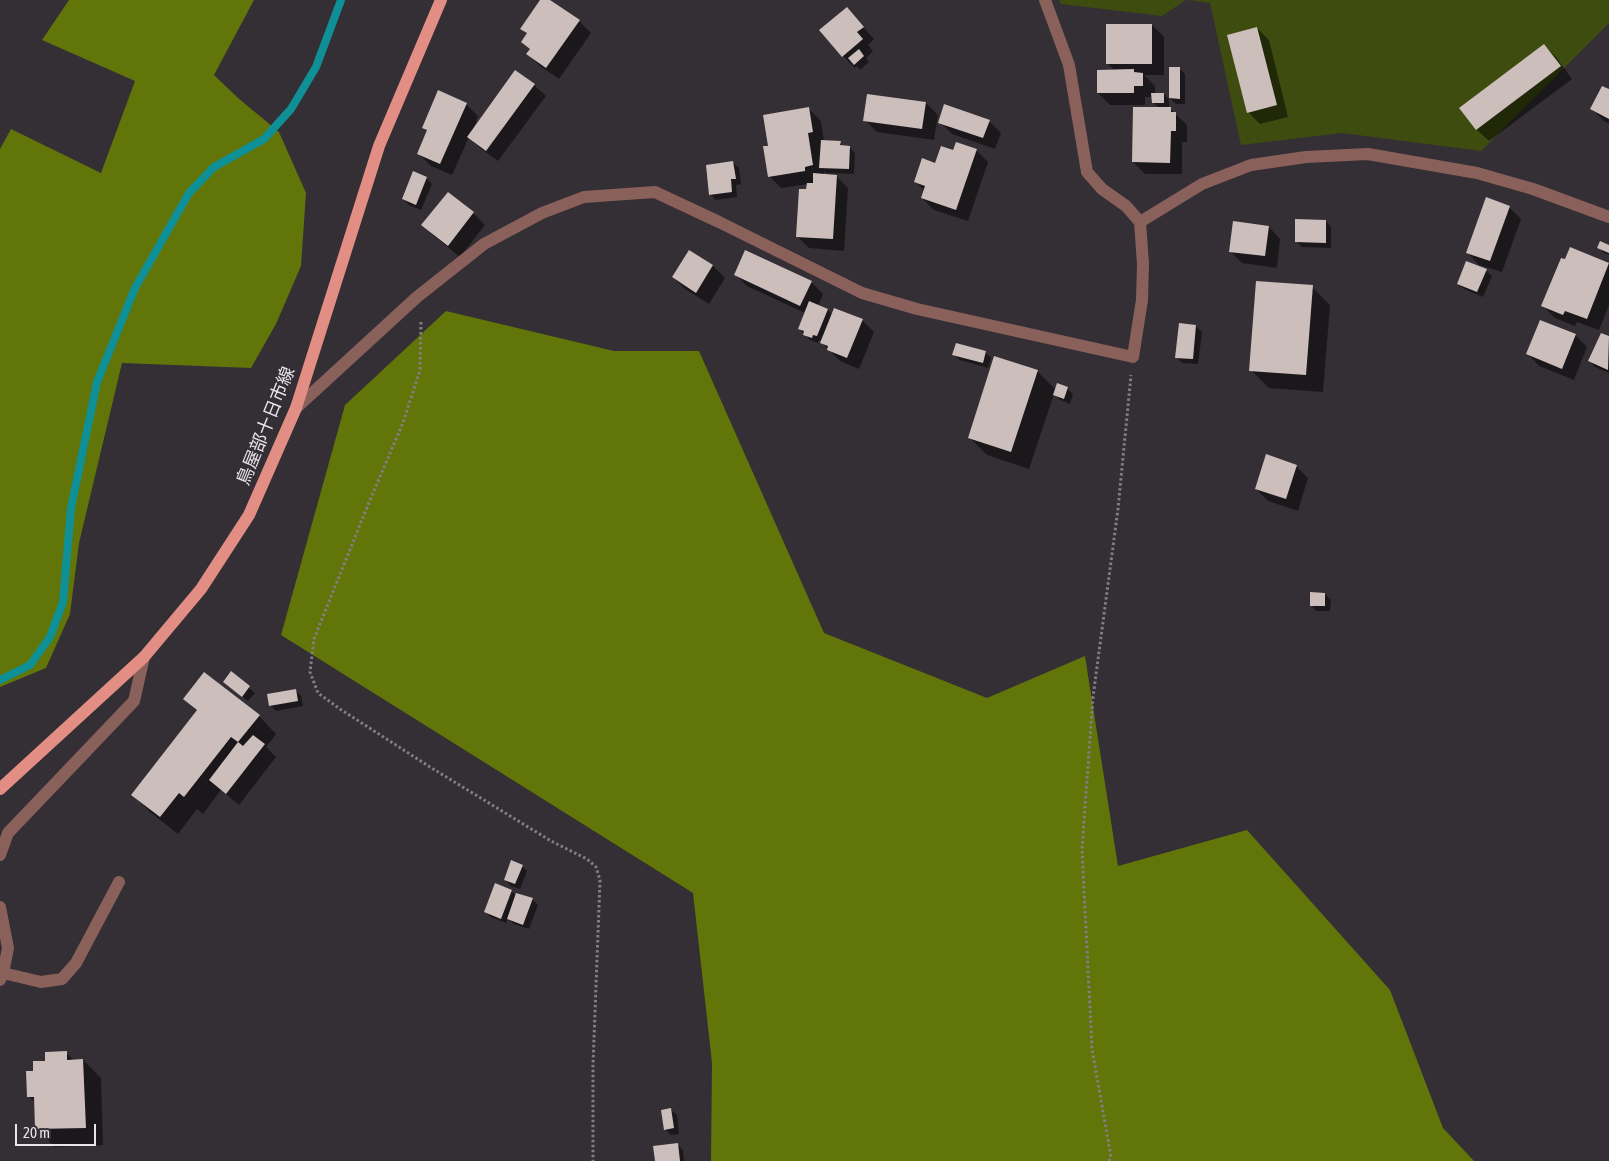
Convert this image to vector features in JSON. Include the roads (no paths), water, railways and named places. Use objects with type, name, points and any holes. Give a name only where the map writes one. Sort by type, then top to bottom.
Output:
[{"type":"main road","name":"鳥屋部十日市線","points":[[0,790],[144,657],[201,589],[249,514],[296,408],[379,146],[441,0]]},
{"type":"street","points":[[296,408],[417,298],[484,244],[542,213],[584,197],[655,192],[862,293],[917,309],[1133,357],[1142,300],[1143,264],[1140,222],[1126,206],[1102,189],[1087,172],[1069,65],[1045,0]]},
{"type":"street","points":[[1140,222],[1202,184],[1252,165],[1306,157],[1368,154],[1477,173],[1533,189],[1609,217]]},
{"type":"street","points":[[0,855],[8,833],[134,701],[144,657]]},
{"type":"street","points":[[0,906],[8,948],[2,976],[41,982],[62,979],[76,962],[119,882]]},
{"type":"waterway","points":[[0,680],[30,665],[50,637],[63,602],[71,508],[97,382],[135,288],[189,193],[214,167],[264,139],[291,109],[316,67],[341,0]]}]
